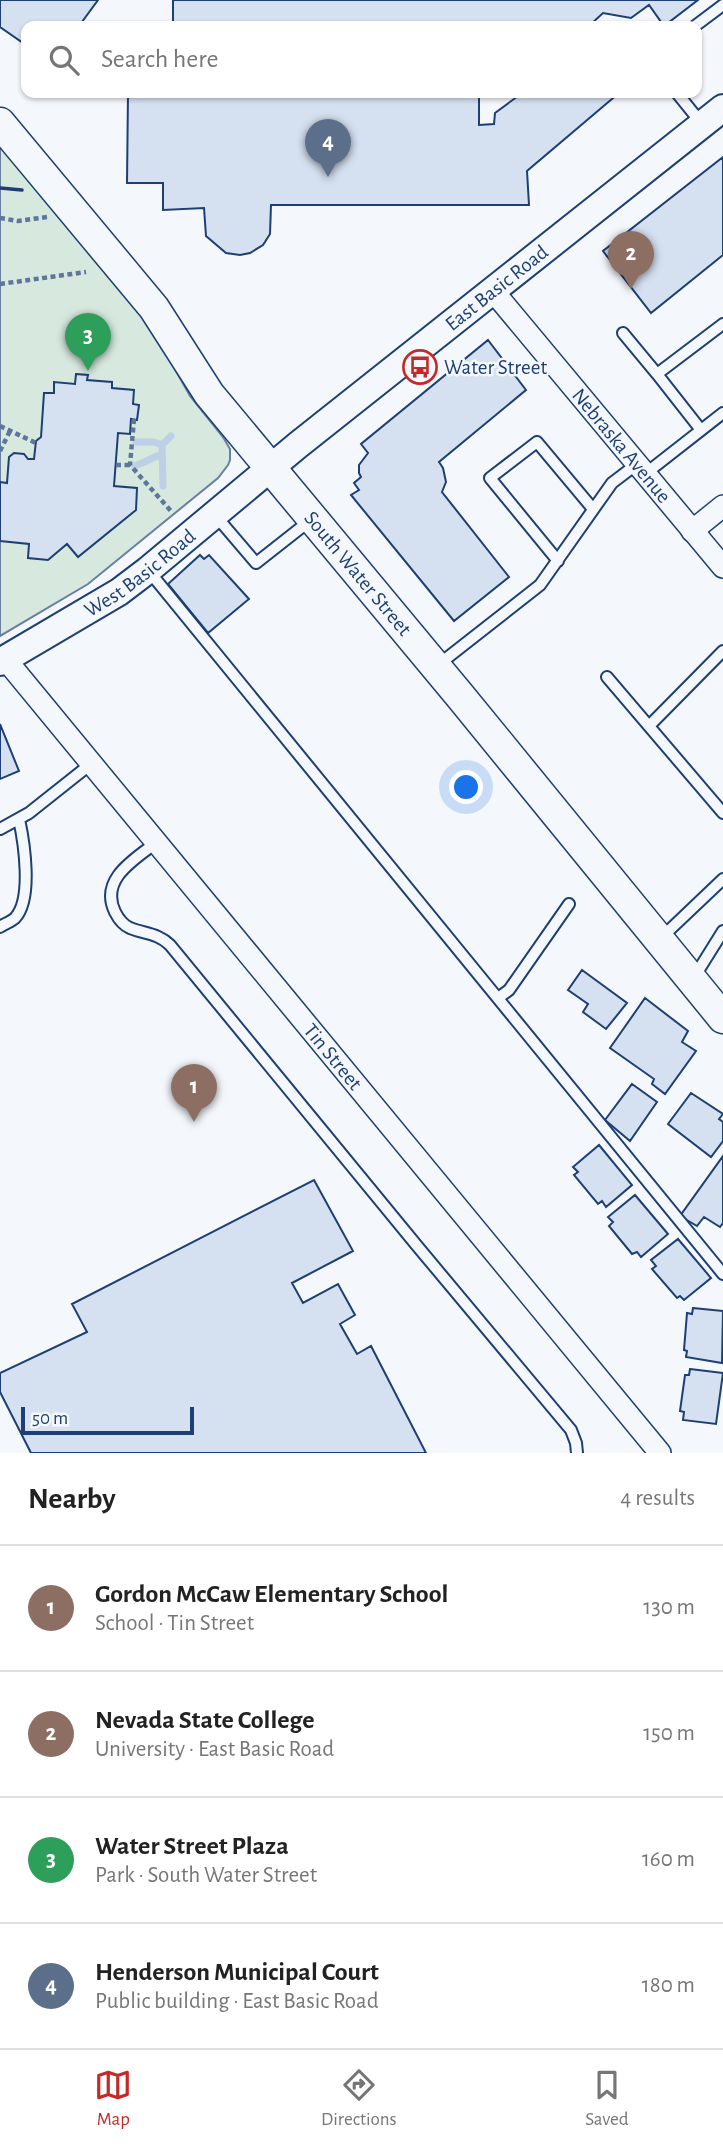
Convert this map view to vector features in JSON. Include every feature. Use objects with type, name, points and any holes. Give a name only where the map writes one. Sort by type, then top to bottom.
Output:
[{"type":"main road","name":"South Water Street","points":[[0,123],[147,299],[199,380],[723,1018]]},
{"type":"street","name":"East Basic Road","points":[[271,469],[713,116]]},
{"type":"street","name":"Nebraska Avenue","points":[[493,291],[723,568]]},
{"type":"street","name":"West Basic Road","points":[[3,661],[119,592],[271,469]]},
{"type":"street","points":[[692,531],[723,506]]},
{"type":"street","name":"Tin Street","points":[[3,661],[157,842],[660,1453]]},
{"type":"lane","points":[[702,21],[723,5]]},
{"type":"lane","points":[[685,98],[713,116]]},
{"type":"lane","points":[[657,374],[723,324]]},
{"type":"lane","points":[[623,333],[701,430]]},
{"type":"lane","points":[[436,667],[540,585],[612,484],[641,469],[723,413]]},
{"type":"lane","points":[[558,561],[490,478],[537,442],[593,509]]},
{"type":"lane","points":[[215,515],[256,563],[312,518]]},
{"type":"lane","points":[[148,570],[723,1274]]},
{"type":"lane","points":[[649,726],[723,651]]},
{"type":"lane","points":[[607,677],[723,813]]},
{"type":"lane","points":[[0,828],[29,813],[92,764]]},
{"type":"lane","points":[[0,927],[15,918],[22,903],[26,848],[19,819]]},
{"type":"lane","points":[[157,842],[117,875],[110,898],[118,917],[130,928],[158,935],[170,945],[571,1430],[577,1453]]},
{"type":"lane","points":[[658,940],[723,879]]},
{"type":"lane","points":[[498,998],[509,989],[569,904]]},
{"type":"lane","points":[[692,982],[723,931]]},
{"type":"path","points":[[0,218],[25,221],[51,216]]},
{"type":"path","points":[[0,284],[86,272]]},
{"type":"path","points":[[130,466],[134,419]]},
{"type":"path","points":[[0,426],[36,443]]},
{"type":"path","points":[[0,451],[10,431]]},
{"type":"path","points":[[116,465],[130,466],[171,511]]},
{"type":"shaded area","points":[[0,142],[129,296],[162,346],[190,396],[223,437],[230,449],[230,460],[218,478],[88,584],[0,636]]},
{"type":"building","points":[[0,0],[98,0],[83,21],[21,21],[21,42],[0,27]]},
{"type":"building","points":[[173,0],[698,0],[671,21],[660,21],[649,5],[631,18],[603,13],[594,21],[173,21]]},
{"type":"building","points":[[128,98],[479,98],[479,125],[494,124],[495,113],[515,98],[613,98],[527,171],[529,205],[271,205],[270,234],[263,245],[250,253],[240,255],[226,253],[206,236],[204,208],[163,210],[163,183],[127,183]]},
{"type":"building","points":[[723,157],[723,255],[651,313],[603,251]]},
{"type":"building","points":[[488,340],[526,390],[439,462],[446,482],[442,492],[509,577],[454,621],[351,495],[359,490],[354,483],[361,477],[359,465],[368,453],[361,444]]},
{"type":"building","points":[[76,374],[88,375],[87,380],[112,382],[112,388],[134,390],[133,404],[139,405],[137,420],[131,419],[130,434],[118,433],[114,486],[137,488],[136,510],[78,557],[67,544],[48,560],[28,558],[29,544],[0,541],[0,482],[7,483],[9,457],[14,453],[34,459],[36,441],[41,437],[44,393],[54,393],[54,382],[75,384]]},
{"type":"building","points":[[200,555],[204,559],[209,555],[249,599],[208,633],[168,584]]},
{"type":"building","points":[[0,724],[19,771],[0,779]]},
{"type":"building","points":[[582,970],[627,1003],[606,1029],[583,1012],[588,1004],[568,990]]},
{"type":"building","points":[[645,998],[688,1031],[682,1042],[696,1051],[665,1094],[652,1084],[654,1079],[610,1048]]},
{"type":"building","points":[[632,1084],[657,1102],[630,1141],[605,1120]]},
{"type":"building","points":[[691,1093],[723,1114],[719,1119],[723,1122],[723,1141],[711,1157],[668,1124]]},
{"type":"building","points":[[599,1145],[632,1185],[606,1207],[602,1201],[598,1204],[574,1175],[578,1172],[573,1167]]},
{"type":"building","points":[[723,1156],[723,1223],[720,1227],[704,1217],[697,1226],[680,1216]]},
{"type":"building","points":[[314,1180],[353,1251],[292,1283],[303,1303],[338,1284],[355,1315],[340,1324],[357,1354],[371,1346],[426,1453],[31,1453],[0,1392],[0,1373],[87,1332],[72,1304]]},
{"type":"building","points":[[635,1195],[668,1234],[641,1257],[637,1252],[632,1254],[609,1226],[613,1222],[608,1217]]},
{"type":"building","points":[[678,1239],[711,1278],[684,1300],[680,1296],[677,1298],[652,1269],[656,1266],[651,1260]]},
{"type":"building","points":[[693,1308],[723,1311],[722,1363],[686,1357],[687,1351],[684,1350],[687,1313],[692,1314]]},
{"type":"building","points":[[690,1369],[723,1373],[716,1424],[683,1420],[684,1412],[680,1411],[685,1375],[689,1375]]},
{"type":"waterway","points":[[163,486],[162,445],[171,436]]},
{"type":"waterway","points":[[136,442],[162,445]]},
{"type":"waterway","points":[[135,466],[162,454]]},
{"type":"wall","points":[[0,188],[22,190]]},
{"type":"place","name":"Henderson Municipal Court","points":[[328,177]]},
{"type":"place","name":"Nevada State College","points":[[631,289]]},
{"type":"place","name":"Water Street","points":[[420,367]]},
{"type":"place","name":"Water Street Plaza","points":[[88,371]]},
{"type":"place","name":"Gordon McCaw Elementary School","points":[[194,1122]]}]
